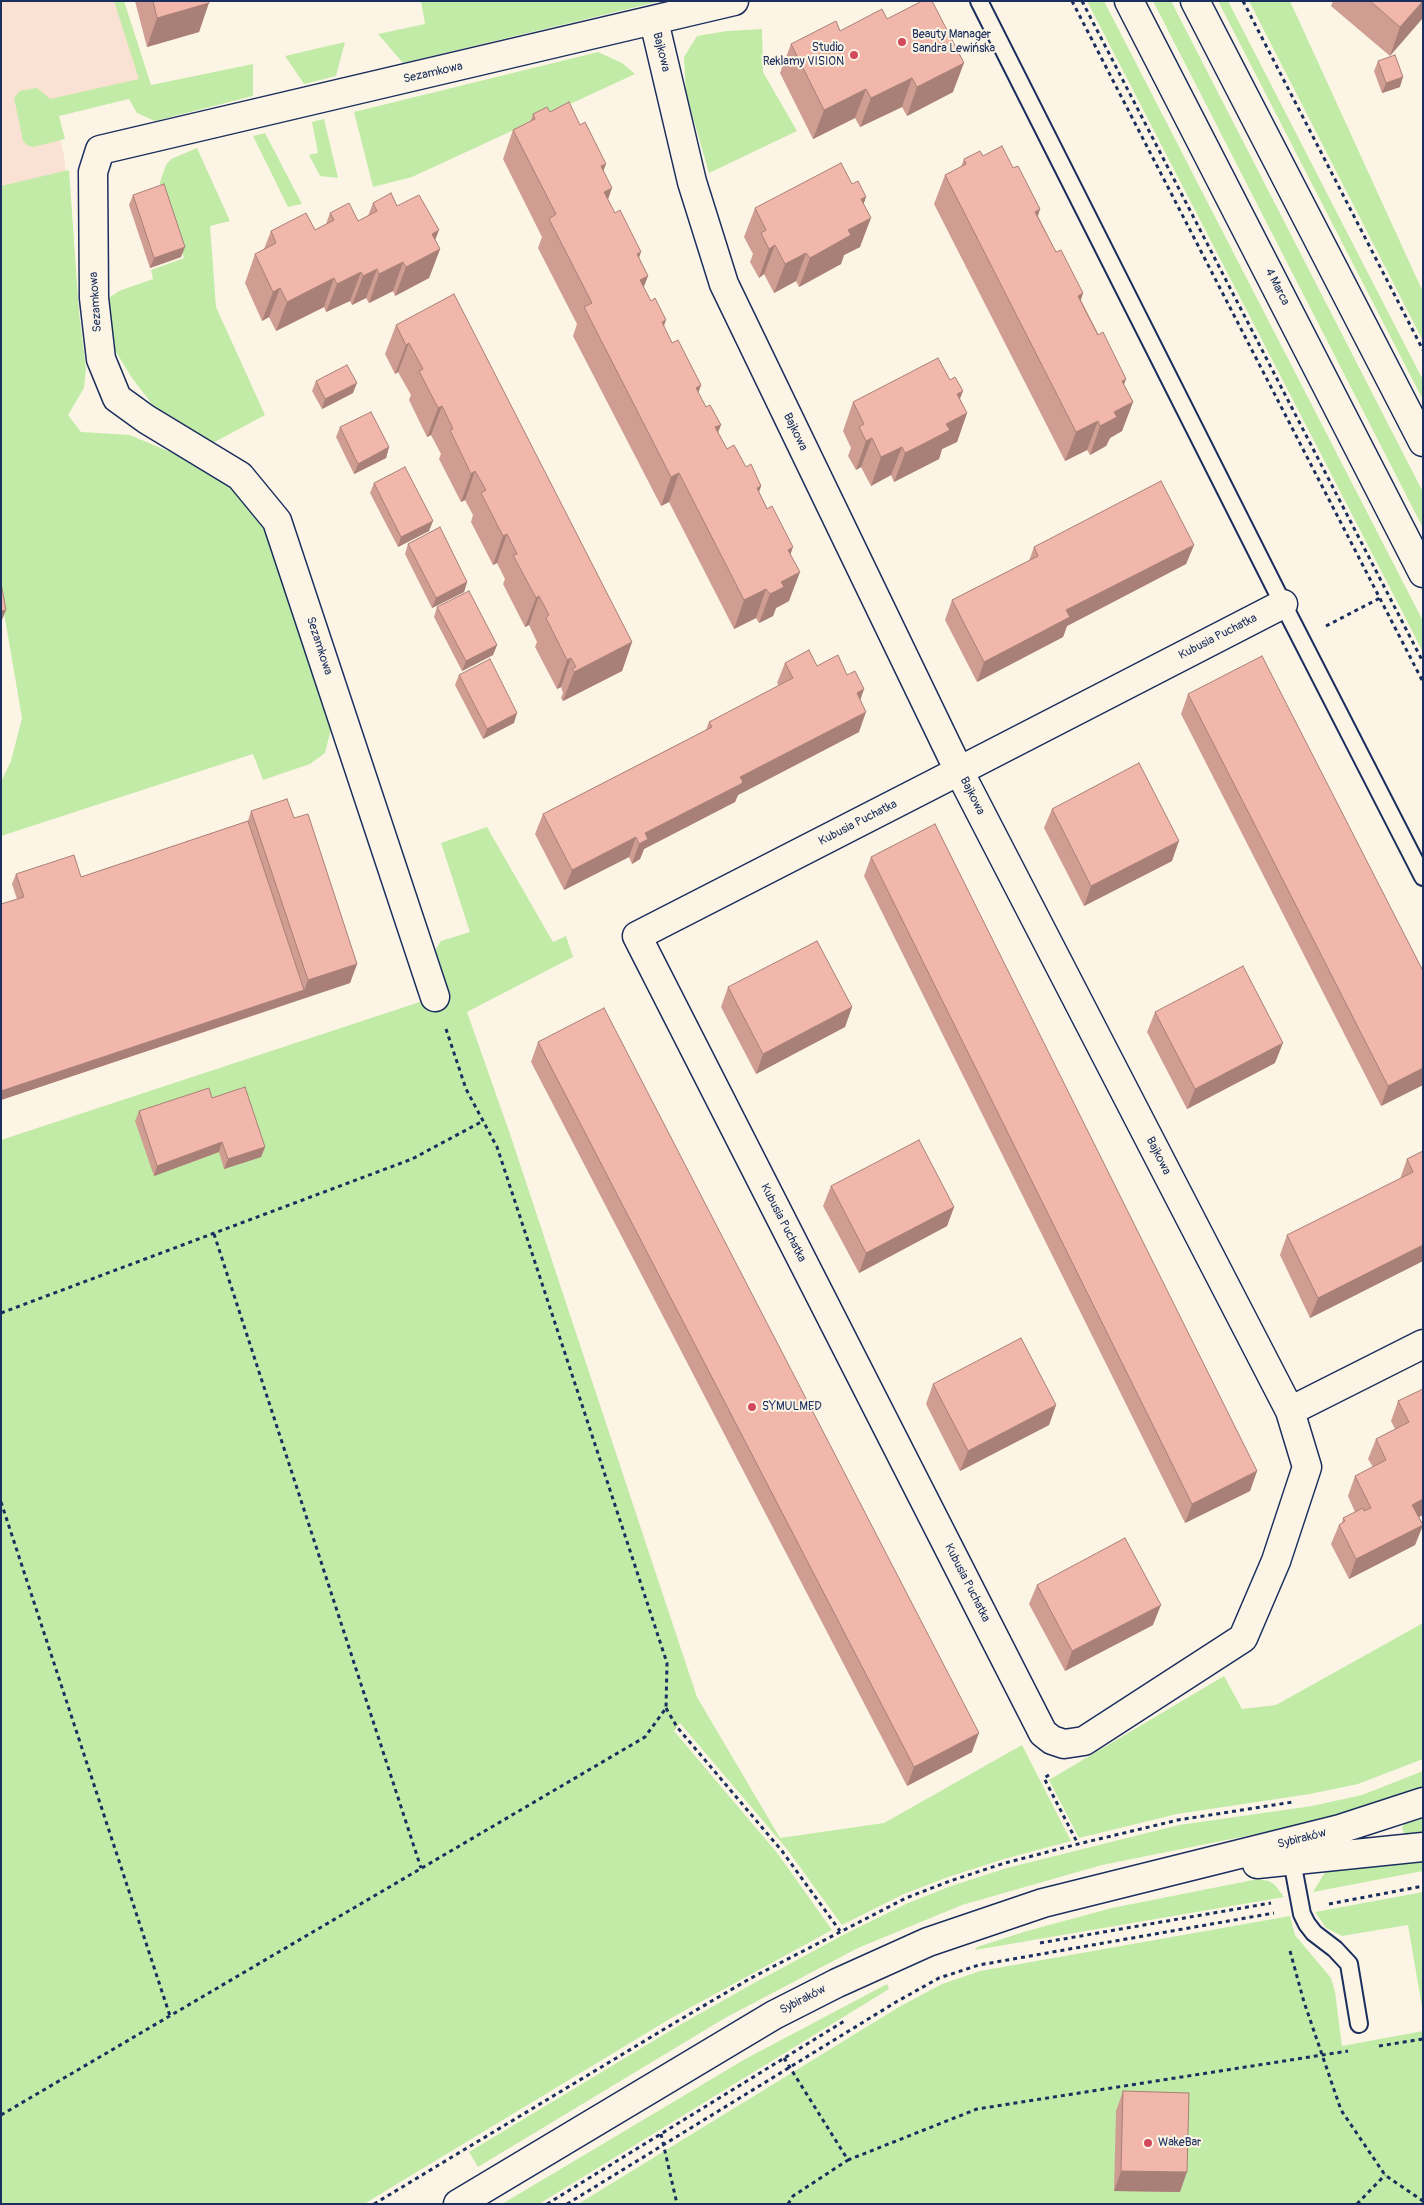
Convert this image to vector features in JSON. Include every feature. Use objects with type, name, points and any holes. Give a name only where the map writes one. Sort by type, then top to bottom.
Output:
[{"type":"street","name":"Sezamkowa","points":[[435,997],[277,521],[240,476],[146,420],[117,398],[102,359],[94,298],[93,172],[100,150],[734,1]]},
{"type":"street","name":"4 Marca","points":[[1128,1],[1423,573]]},
{"type":"street","points":[[1195,1],[1423,442]]},
{"type":"street","name":"Bajkowa","points":[[654,21],[692,182],[724,284],[958,771],[1290,1411]]},
{"type":"street","name":"Kubusia Puchatka","points":[[1282,604],[637,936],[1043,1732],[1052,1740],[1064,1744],[1084,1741],[1243,1638],[1276,1561],[1307,1467],[1290,1411]]},
{"type":"street","points":[[1290,1411],[1423,1344]]},
{"type":"street","name":"Sybiraków","points":[[458,2204],[774,2015],[868,1968],[928,1942],[1023,1909],[1090,1890],[1180,1870],[1348,1827],[1423,1802]]},
{"type":"street","name":"Sybiraków","points":[[1180,1870],[1292,1861],[1423,1847]]},
{"type":"lane","points":[[979,1],[1282,604],[1423,877]]},
{"type":"lane","points":[[1292,1861],[1302,1914],[1307,1924],[1314,1933],[1335,1949],[1349,1964],[1359,2024]]},
{"type":"path","points":[[1072,1],[1423,682]]},
{"type":"path","points":[[1082,1],[1423,662]]},
{"type":"path","points":[[1243,1],[1423,350]]},
{"type":"path","points":[[1301,639],[1380,598]]},
{"type":"path","points":[[435,997],[466,1089],[497,1147],[667,1663],[666,1708],[677,1727],[782,1851],[840,1931]]},
{"type":"path","points":[[1,1313],[412,1159],[483,1122]]},
{"type":"path","points":[[214,1234],[421,1868]]},
{"type":"path","points":[[1,1502],[170,2016]]},
{"type":"path","points":[[1,2115],[645,1737],[666,1708]]},
{"type":"path","points":[[1078,1844],[1044,1778],[1067,1763],[1084,1741]]},
{"type":"path","points":[[1323,1905],[1423,1886]]},
{"type":"path","points":[[1031,1944],[1278,1902]]},
{"type":"path","points":[[567,2204],[896,2002],[939,1978],[979,1965],[1280,1912]]},
{"type":"path","points":[[1290,1948],[1304,2002],[1342,2110],[1385,2175],[1423,2201]]},
{"type":"path","points":[[547,2204],[850,2018]]},
{"type":"path","points":[[1378,2046],[1423,2039]]},
{"type":"path","points":[[788,2204],[793,2196],[848,2160],[977,2109],[1351,2051]]},
{"type":"path","points":[[784,2058],[848,2160]]},
{"type":"path","points":[[661,2134],[665,2144],[678,2204]]},
{"type":"path","points":[[1357,2204],[1385,2175]]},
{"type":"shaded area","points":[[1,1],[124,1],[151,86],[52,110],[64,155],[79,312],[1,336]]},
{"type":"green space","points":[[114,1],[124,1],[151,85],[253,64],[253,96],[155,121],[137,113],[129,99],[59,116],[65,139],[33,147],[27,145],[23,141],[14,98],[20,91],[37,88],[50,99],[139,79]]},
{"type":"green space","points":[[421,1],[661,1],[403,63],[378,34],[425,24]]},
{"type":"green space","points":[[1087,1],[1104,1],[1423,621],[1423,652]]},
{"type":"green space","points":[[1153,1],[1171,1],[1423,492],[1423,528]]},
{"type":"green space","points":[[1218,1],[1228,1],[1423,380],[1423,400]]},
{"type":"green space","points":[[1249,1],[1290,1],[1423,292],[1423,341]]},
{"type":"green space","points":[[762,29],[763,72],[797,131],[709,173],[686,93],[684,57],[697,36],[727,31]]},
{"type":"green space","points":[[345,42],[336,76],[304,84],[285,56]]},
{"type":"green space","points":[[598,52],[622,63],[635,74],[412,177],[373,187],[354,112]]},
{"type":"green space","points":[[324,119],[338,178],[320,176],[309,155],[318,153],[312,122]]},
{"type":"green space","points":[[265,133],[302,204],[288,207],[253,136]]},
{"type":"green space","points":[[197,148],[230,221],[210,226],[216,307],[265,415],[211,444],[177,425],[152,404],[132,378],[116,352],[109,334],[106,306],[110,297],[119,291],[153,279],[151,270],[184,258],[161,193],[160,182],[166,165],[171,159]]},
{"type":"green space","points":[[69,170],[79,312],[86,369],[84,388],[68,415],[81,432],[130,435],[220,473],[268,526],[333,721],[325,753],[310,764],[263,780],[253,754],[1,836],[1,782],[11,761],[22,718],[1,595],[1,186]]},
{"type":"green space","points":[[487,827],[553,942],[566,936],[573,957],[467,1012],[510,1134],[697,1697],[780,1838],[884,1823],[1022,1745],[1071,1841],[1004,1859],[948,1877],[904,1894],[842,1925],[786,1848],[680,1723],[674,1731],[778,1854],[832,1930],[673,2017],[364,2204],[1,2204],[1,1140],[435,997],[434,952],[441,941],[470,932],[441,843]]},
{"type":"green space","points":[[1423,1623],[1423,1759],[1358,1784],[1310,1794],[1177,1814],[1079,1838],[1049,1780],[1224,1676],[1242,1709],[1276,1705]]},
{"type":"green space","points":[[1423,1771],[1423,1788],[1367,1808],[1316,1822],[1102,1865],[962,1905],[858,1948],[725,2018],[478,2167],[469,2152],[678,2026],[847,1933],[908,1903],[951,1886],[1007,1868],[1179,1825],[1312,1806],[1362,1795]]},
{"type":"green space","points":[[1423,1816],[1423,1833],[1409,1835],[1404,1833],[1402,1828],[1404,1824]]},
{"type":"green space","points":[[1423,1861],[1423,1871],[1313,1892],[1327,1869]]},
{"type":"green space","points":[[1258,1879],[1269,1881],[1275,1885],[1284,1897],[975,1950],[977,1947],[1027,1931],[1112,1908]]},
{"type":"green space","points":[[1423,1892],[1423,2013],[1408,1925],[1342,1936],[1326,1928],[1315,1912]]},
{"type":"green space","points":[[1290,1916],[1295,1935],[1331,1978],[1335,1992],[1342,2046],[1423,2031],[1423,2204],[578,2204],[899,2007],[942,1984],[980,1971]]},
{"type":"green space","points":[[887,1984],[889,1989],[539,2204],[502,2204],[747,2058]]},
{"type":"building","points":[[153,1],[209,1],[209,3],[157,18]]},
{"type":"building","points":[[922,1],[932,1],[964,63],[917,87],[912,78],[871,98],[866,89],[824,110],[791,44],[836,21],[840,31],[882,9],[887,19]]},
{"type":"building","points":[[1370,1],[1423,1],[1400,27]]},
{"type":"building","points":[[1395,55],[1403,77],[1386,83],[1378,61]]},
{"type":"building","points":[[569,102],[580,125],[585,122],[606,164],[601,166],[612,188],[604,192],[615,213],[620,210],[641,252],[637,254],[648,276],[640,280],[651,301],[655,298],[666,320],[662,322],[672,343],[678,340],[701,385],[696,388],[706,407],[710,405],[721,425],[715,427],[727,449],[734,445],[746,467],[751,464],[761,486],[757,488],[767,509],[772,506],[793,547],[788,550],[800,572],[781,582],[784,587],[770,594],[766,589],[744,600],[679,473],[671,477],[584,307],[592,303],[549,219],[556,214],[513,130],[535,119],[533,114],[547,107],[550,112]]},
{"type":"building","points":[[1002,146],[1013,168],[1018,166],[1040,209],[1035,212],[1056,252],[1061,250],[1083,293],[1078,296],[1088,316],[1098,335],[1103,332],[1126,379],[1122,381],[1133,402],[1114,412],[1117,417],[1100,426],[1098,421],[1076,432],[945,175],[966,164],[964,159],[980,151],[983,156]]},
{"type":"building","points":[[841,163],[852,184],[858,181],[866,197],[861,199],[871,218],[848,230],[851,235],[810,258],[806,253],[785,264],[775,245],[769,249],[761,233],[766,230],[755,208]]},
{"type":"building","points":[[164,184],[185,247],[154,258],[133,195]]},
{"type":"building","points":[[391,193],[397,206],[419,195],[439,230],[432,234],[440,249],[406,267],[403,262],[379,274],[377,269],[363,276],[361,272],[337,284],[334,278],[287,302],[280,288],[273,292],[255,254],[276,243],[271,231],[306,213],[315,230],[334,220],[330,213],[349,203],[358,221],[377,211],[373,203]]},
{"type":"building","points":[[454,294],[632,642],[574,672],[572,669],[576,667],[571,658],[567,660],[546,618],[549,615],[539,596],[536,598],[513,555],[517,554],[507,534],[503,536],[481,493],[486,490],[475,471],[471,474],[450,430],[453,429],[442,406],[438,408],[419,371],[423,369],[409,343],[406,345],[396,325]]},
{"type":"building","points":[[938,358],[950,380],[955,377],[963,391],[957,394],[967,413],[946,424],[950,430],[927,442],[905,453],[902,447],[881,457],[872,438],[866,441],[859,427],[864,424],[853,402]]},
{"type":"building","points":[[347,365],[357,383],[325,399],[316,381]]},
{"type":"building","points":[[371,412],[389,447],[358,464],[340,427]]},
{"type":"building","points":[[405,467],[433,521],[401,537],[374,483]]},
{"type":"building","points":[[1161,481],[1194,545],[1066,610],[1070,617],[984,662],[952,600],[1038,556],[1034,547]]},
{"type":"building","points":[[440,527],[467,582],[436,598],[408,544]]},
{"type":"building","points":[[1,583],[6,610],[1,611]]},
{"type":"building","points":[[469,591],[497,645],[466,661],[437,607]]},
{"type":"building","points":[[809,650],[817,666],[838,655],[847,675],[855,671],[864,689],[857,693],[866,712],[740,777],[743,782],[741,784],[645,833],[648,839],[639,844],[636,837],[572,870],[543,814],[712,727],[709,722],[793,678],[785,663]]},
{"type":"building","points":[[1262,656],[1423,971],[1423,1068],[1388,1086],[1188,694]]},
{"type":"building","points":[[490,659],[517,713],[487,729],[459,675]]},
{"type":"building","points":[[1139,763],[1179,841],[1091,886],[1052,809]]},
{"type":"building","points":[[287,799],[294,818],[308,814],[357,964],[308,980],[251,811]]},
{"type":"building","points":[[248,821],[304,990],[1,1091],[1,904],[24,897],[16,874],[74,855],[81,877]]},
{"type":"building","points":[[935,824],[1257,1471],[1192,1504],[871,857]]},
{"type":"building","points":[[817,941],[852,1007],[763,1054],[728,987]]},
{"type":"building","points":[[1243,966],[1283,1043],[1195,1089],[1155,1012]]},
{"type":"building","points":[[604,1008],[979,1733],[914,1767],[538,1042]]},
{"type":"building","points":[[245,1087],[265,1147],[228,1159],[222,1142],[157,1166],[139,1111],[209,1088],[212,1098]]},
{"type":"building","points":[[919,1140],[954,1207],[866,1253],[831,1186]]},
{"type":"building","points":[[1423,1151],[1423,1245],[1318,1298],[1287,1235],[1413,1172],[1407,1159]]},
{"type":"building","points":[[1021,1338],[1056,1405],[968,1451],[933,1384]]},
{"type":"building","points":[[1423,1389],[1423,1499],[1412,1505],[1423,1525],[1356,1559],[1339,1525],[1345,1521],[1343,1518],[1363,1508],[1364,1511],[1371,1508],[1355,1476],[1386,1460],[1376,1439],[1409,1422],[1398,1401]]},
{"type":"building","points":[[1125,1538],[1161,1605],[1072,1651],[1037,1585]]},
{"type":"building","points":[[1123,2091],[1189,2093],[1187,2172],[1121,2171]]},
{"type":"place","name":"Beauty Manager Sandra Lewińska","points":[[902,42]]},
{"type":"place","name":"Studio Reklamy VISION","points":[[854,55]]},
{"type":"place","name":"SYMULMED","points":[[752,1407]]},
{"type":"place","name":"WakeBar","points":[[1148,2143]]}]
